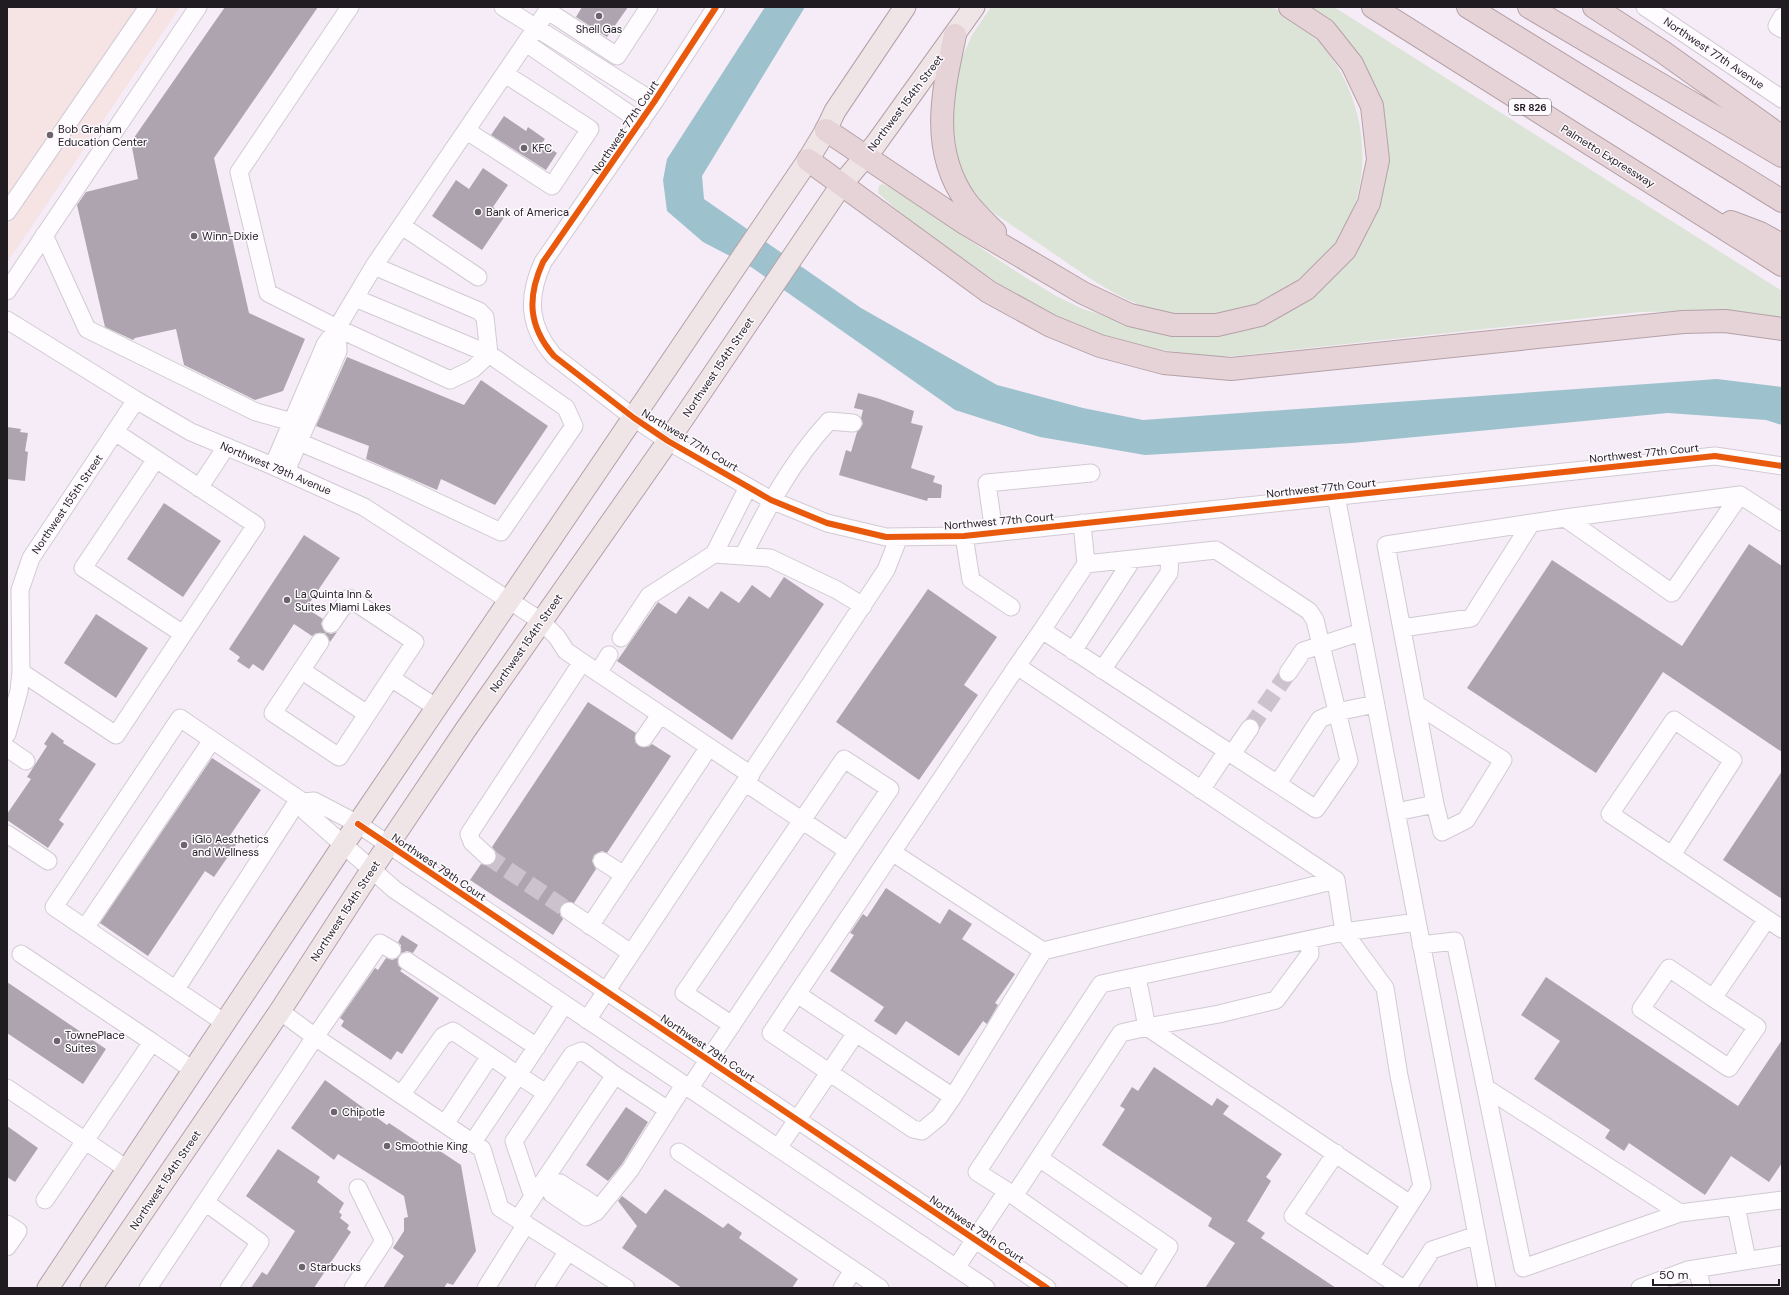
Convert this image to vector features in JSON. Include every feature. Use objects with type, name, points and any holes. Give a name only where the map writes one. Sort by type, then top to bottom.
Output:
[{"type":"highway","points":[[826,130],[966,224],[1083,292],[1130,315],[1173,325],[1217,325],[1260,315],[1306,289],[1345,250],[1369,204],[1378,160],[1372,106],[1352,64],[1325,30],[1290,7]]},
{"type":"highway","name":"Palmetto Expressway","points":[[1373,7],[1782,265]]},
{"type":"highway","points":[[1468,7],[1782,201]]},
{"type":"highway","points":[[1529,7],[1782,156]]},
{"type":"highway","points":[[1594,7],[1663,52],[1782,137]]},
{"type":"highway","points":[[955,35],[942,105],[942,132],[948,163],[966,200],[1011,249]]},
{"type":"highway","points":[[808,160],[989,292],[1051,326],[1072,335],[1100,346],[1164,363],[1231,369],[1683,322],[1725,322],[1782,329]]},
{"type":"highway","points":[[1687,206],[1760,233],[1782,245]]},
{"type":"main road","points":[[48,1288],[344,844],[634,418],[729,274],[808,160],[826,130],[835,111],[905,7]]},
{"type":"main road","name":"Northwest 154th Street","points":[[91,1288],[280,1011],[388,845],[541,620],[668,441],[793,254],[842,184],[901,110],[974,7]]},
{"type":"street","points":[[7,212],[148,7]]},
{"type":"street","points":[[7,291],[198,7]]},
{"type":"street","points":[[350,7],[239,172],[268,293],[337,328],[450,380],[473,369],[489,354]]},
{"type":"street","points":[[503,7],[654,102]]},
{"type":"street","points":[[607,72],[648,7]]},
{"type":"street","name":"Northwest 77th Court","points":[[716,7],[654,102],[543,262],[536,279],[532,315],[544,344],[554,356],[634,418],[668,441],[771,500],[827,523],[886,537],[964,536],[1715,456],[1782,466]]},
{"type":"street","name":"Northwest 77th Avenue","points":[[1645,7],[1782,99]]},
{"type":"street","points":[[279,468],[292,422],[325,345],[337,328],[374,266],[549,9],[617,56]]},
{"type":"street","points":[[1782,17],[1776,26],[1782,29]]},
{"type":"street","points":[[526,42],[640,122]]},
{"type":"street","points":[[467,131],[552,186],[590,129],[505,74]]},
{"type":"street","points":[[402,226],[478,277]]},
{"type":"street","points":[[44,235],[87,329],[256,412],[292,422]]},
{"type":"street","points":[[374,266],[479,311],[486,317],[489,354]]},
{"type":"street","points":[[299,442],[394,482],[501,532],[574,426],[566,408],[489,354],[355,298]]},
{"type":"street","name":"Northwest 79th Avenue","points":[[7,320],[136,400],[191,432],[279,468],[364,507],[511,599],[541,620],[557,637],[566,651],[709,748],[801,820],[848,850]]},
{"type":"street","points":[[279,468],[299,442],[338,351],[337,328]]},
{"type":"street","name":"Northwest 155th Street","points":[[7,734],[19,691],[16,661],[20,590],[31,558],[136,400]]},
{"type":"street","points":[[743,556],[771,500],[818,433],[829,421],[852,423]]},
{"type":"street","points":[[16,661],[116,736],[256,525],[115,432]]},
{"type":"street","points":[[199,488],[226,447]]},
{"type":"street","points":[[156,459],[83,568],[183,634]]},
{"type":"street","points":[[994,533],[987,483],[1091,473]]},
{"type":"street","points":[[621,638],[649,596],[714,554],[748,487]]},
{"type":"street","points":[[1565,518],[1672,593],[1740,495]]},
{"type":"street","points":[[1416,704],[1503,760],[1466,820],[1442,832],[1435,804],[1416,704],[1402,628],[1386,545],[1530,525],[1565,518],[1740,495],[1782,522]]},
{"type":"street","points":[[1336,496],[1487,1288]]},
{"type":"street","points":[[1082,523],[1086,564],[771,1033],[913,1129],[922,1131],[939,1117],[953,1097],[1043,951],[1336,880]]},
{"type":"street","points":[[1402,628],[1471,618],[1530,525]]},
{"type":"street","points":[[964,536],[971,580],[1011,607]]},
{"type":"street","points":[[587,1020],[886,570],[899,537]]},
{"type":"street","points":[[1042,630],[1316,809],[1349,761],[1315,620],[1309,611],[1216,550],[1086,564]]},
{"type":"street","points":[[714,554],[770,558],[838,590],[862,606]]},
{"type":"street","points":[[1102,670],[1169,574],[1170,555]]},
{"type":"street","points":[[1072,651],[1132,560]]},
{"type":"street","points":[[320,642],[272,713],[338,757],[415,642],[349,598],[331,624]]},
{"type":"street","points":[[1288,673],[1303,651],[1362,632]]},
{"type":"street","points":[[598,673],[609,655]]},
{"type":"street","points":[[486,856],[472,842],[469,834],[582,662]]},
{"type":"street","points":[[1017,666],[1336,880],[1344,932],[1385,988],[1399,1076],[1422,1186],[1370,1267]]},
{"type":"street","points":[[301,670],[367,714]]},
{"type":"street","points":[[391,678],[437,708]]},
{"type":"street","points":[[1278,783],[1320,719],[1337,712],[1375,704]]},
{"type":"street","points":[[225,1022],[54,907],[180,718],[301,800],[305,811],[395,890],[986,1288]]},
{"type":"street","points":[[649,741],[664,718]]},
{"type":"street","points":[[1672,855],[1733,760],[1674,720],[1610,814],[1782,929]]},
{"type":"street","points":[[1201,790],[1250,728]]},
{"type":"street","points":[[85,928],[212,740]]},
{"type":"street","points":[[7,748],[26,761]]},
{"type":"street","points":[[590,926],[709,748]]},
{"type":"street","points":[[548,1183],[552,1194],[586,1217],[596,1212],[630,1170],[668,1110],[708,1060],[890,789],[844,759],[684,993],[732,1024]]},
{"type":"street","points":[[176,989],[301,800]]},
{"type":"street","name":"Northwest 79th Court","points":[[301,800],[314,801],[358,824],[1047,1288]]},
{"type":"street","points":[[1396,812],[1435,804]]},
{"type":"street","points":[[7,834],[48,861]]},
{"type":"street","points":[[892,852],[1043,951]]},
{"type":"street","points":[[602,861],[624,875]]},
{"type":"street","points":[[569,911],[631,953]]},
{"type":"street","points":[[1713,998],[1767,919]]},
{"type":"street","points":[[1039,1158],[1169,1247],[1145,1288],[977,1172],[1101,984],[1344,932],[1417,922]]},
{"type":"street","points":[[956,1268],[975,1239],[1039,1158],[1121,1033],[1218,1014],[1276,1000],[1310,954],[1309,940]]},
{"type":"street","points":[[1421,945],[1455,941],[1523,1268],[1680,1213],[1782,1200]]},
{"type":"street","points":[[148,1288],[315,1037],[380,943],[392,950]]},
{"type":"street","points":[[21,954],[193,1070]]},
{"type":"street","points":[[407,961],[537,1047]]},
{"type":"street","points":[[1670,968],[1713,998],[1756,1027],[1729,1068],[1641,1009],[1670,968]]},
{"type":"street","points":[[1137,977],[1147,1027],[1410,1204]]},
{"type":"street","points":[[797,994],[953,1097]]},
{"type":"street","points":[[473,1142],[564,1005]]},
{"type":"street","points":[[280,1011],[315,1037],[482,1149],[500,1208],[568,1251],[601,1282],[626,1288]]},
{"type":"street","points":[[402,1094],[448,1032],[453,1031],[546,1093]]},
{"type":"street","points":[[778,1148],[828,1072],[856,1033]]},
{"type":"street","points":[[45,1200],[152,1042]]},
{"type":"street","points":[[533,1197],[514,1141],[572,1055],[582,1051],[668,1110]]},
{"type":"street","points":[[445,1124],[490,1056]]},
{"type":"street","points":[[486,1288],[522,1222],[533,1197],[548,1183],[615,1075]]},
{"type":"street","points":[[7,1088],[127,1169]]},
{"type":"street","points":[[1486,1088],[1680,1213]]},
{"type":"street","points":[[679,1152],[880,1288]]},
{"type":"street","points":[[1336,1153],[1293,1216],[1402,1288]]},
{"type":"street","points":[[352,1288],[384,1241],[358,1188]]},
{"type":"street","points":[[205,1202],[260,1242],[229,1288]]},
{"type":"street","points":[[1736,1206],[1747,1260]]},
{"type":"street","points":[[7,1224],[18,1231],[7,1247]]},
{"type":"street","points":[[1407,1288],[1432,1250],[1477,1235]]},
{"type":"street","points":[[544,1288],[568,1251]]},
{"type":"street","points":[[1640,1288],[1664,1284],[1697,1269],[1782,1255]]},
{"type":"street","points":[[1697,1269],[1702,1288]]},
{"type":"street","points":[[842,1288],[853,1270]]},
{"type":"shaded area","name":"Bob Graham Education Center","points":[[7,7],[180,7],[7,263]]},
{"type":"shaded area","points":[[991,7],[1272,7],[1292,19],[1319,42],[1336,65],[1349,90],[1358,118],[1362,146],[1361,175],[1355,203],[1339,237],[1315,265],[1281,292],[1254,305],[1224,314],[1192,316],[1161,312],[1131,301],[1103,287],[994,213],[978,199],[967,183],[958,159],[950,104],[960,62],[972,35]]},
{"type":"shaded area","points":[[1310,7],[1334,7],[1782,291],[1782,318],[1708,311],[1640,312],[1236,356],[1208,356],[1148,348],[1120,342],[1063,322],[999,284],[904,216],[878,193],[879,186],[882,184],[891,188],[1017,272],[1056,296],[1083,309],[1154,330],[1320,290],[1383,150],[1325,19]]},
{"type":"water","points":[[765,7],[805,7],[702,176],[704,199],[861,308],[997,385],[1083,408],[1143,420],[1717,379],[1782,387],[1782,425],[1766,420],[1668,413],[1352,443],[1145,455],[1040,437],[955,410],[751,267],[703,242],[667,211],[663,180],[667,159]]},
{"type":"building","points":[[225,7],[318,7],[214,158],[249,313],[305,339],[283,391],[255,400],[184,365],[176,329],[135,338],[133,340],[105,327],[77,205],[86,192],[138,179],[131,142]]},
{"type":"building","points":[[582,7],[628,7],[607,37],[576,17]]},
{"type":"building","points":[[504,116],[526,131],[528,127],[545,139],[542,143],[557,153],[546,170],[491,135]]},
{"type":"building","points":[[483,168],[508,185],[493,207],[505,216],[482,250],[432,216],[456,180],[469,189]]},
{"type":"building","points":[[347,357],[464,405],[481,380],[548,426],[495,505],[441,479],[437,490],[366,459],[369,446],[316,426]]},
{"type":"building","points":[[858,393],[914,411],[911,423],[923,426],[911,468],[935,476],[933,482],[942,485],[941,498],[928,498],[927,501],[839,475],[846,450],[851,452],[857,432],[863,424],[861,418],[863,410],[854,408]]},
{"type":"building","points":[[7,427],[21,429],[20,432],[28,433],[25,451],[28,452],[25,481],[7,479]]},
{"type":"building","points":[[164,503],[221,541],[183,597],[127,559]]},
{"type":"building","name":"La Quinta Inn & Suites Miami Lakes","points":[[304,535],[340,558],[306,608],[323,619],[321,624],[325,632],[331,634],[337,632],[330,642],[325,633],[316,633],[312,636],[294,624],[263,671],[253,664],[249,669],[237,661],[240,657],[229,649]]},
{"type":"building","points":[[1749,544],[1782,566],[1782,752],[1663,672],[1596,773],[1467,688],[1552,560],[1682,646]]},
{"type":"building","points":[[784,577],[824,604],[732,740],[617,661],[658,602],[676,614],[689,596],[708,609],[721,591],[739,603],[752,585],[770,598]]},
{"type":"building","points":[[928,589],[997,637],[964,685],[978,695],[919,780],[836,722]]},
{"type":"building","points":[[96,614],[148,648],[116,698],[64,663]]},
{"type":"building","points":[[588,702],[636,733],[635,742],[639,746],[648,747],[652,744],[671,756],[607,853],[602,851],[594,855],[592,861],[596,869],[574,903],[565,902],[561,906],[560,915],[563,919],[553,935],[470,880],[481,864],[490,866],[495,862],[497,853],[492,847]]},
{"type":"building","points":[[52,732],[64,741],[63,743],[96,764],[59,820],[64,824],[48,848],[7,820],[7,814],[31,779],[27,777],[47,746],[44,744]]},
{"type":"building","points":[[212,758],[261,790],[229,837],[238,842],[214,877],[205,871],[148,956],[100,923]]},
{"type":"building","points":[[1782,771],[1782,899],[1723,860]]},
{"type":"building","points":[[886,888],[940,924],[949,909],[972,924],[962,939],[1015,974],[995,1003],[998,1005],[987,1024],[983,1021],[959,1056],[906,1021],[896,1035],[874,1021],[884,1007],[830,971],[854,935],[850,933],[863,914],[867,917]]},
{"type":"building","points":[[402,935],[418,945],[413,953],[407,951],[401,953],[401,945],[398,942]]},
{"type":"building","points":[[386,958],[392,960],[398,958],[398,965],[402,969],[400,971],[439,998],[402,1054],[397,1051],[391,1060],[341,1026],[344,1021],[340,1018],[375,968],[378,970]]},
{"type":"building","points":[[1546,977],[1738,1106],[1782,1040],[1782,1163],[1769,1182],[1731,1156],[1705,1195],[1629,1143],[1624,1151],[1605,1138],[1610,1130],[1534,1079],[1560,1041],[1521,1015]]},
{"type":"building","name":"TownePlace Suites","points":[[7,982],[106,1049],[83,1084],[7,1033]]},
{"type":"building","points":[[1154,1067],[1212,1106],[1217,1098],[1229,1106],[1223,1114],[1282,1154],[1266,1177],[1271,1181],[1247,1221],[1265,1233],[1261,1238],[1336,1288],[1205,1288],[1235,1243],[1208,1226],[1212,1218],[1102,1145],[1125,1109],[1120,1106],[1132,1087],[1138,1091]]},
{"type":"building","points":[[325,1080],[387,1125],[389,1123],[422,1145],[425,1141],[461,1165],[476,1251],[453,1285],[447,1283],[444,1288],[383,1288],[404,1256],[393,1248],[404,1231],[404,1218],[408,1217],[404,1196],[338,1154],[334,1160],[291,1128]]},
{"type":"building","points":[[626,1107],[648,1122],[622,1164],[608,1181],[586,1165]]},
{"type":"building","points":[[7,1126],[38,1148],[15,1182],[7,1177]]},
{"type":"building","points":[[278,1149],[320,1177],[317,1182],[344,1203],[339,1212],[342,1215],[340,1218],[349,1225],[347,1229],[351,1232],[314,1288],[251,1288],[262,1272],[267,1275],[295,1231],[246,1196]]},
{"type":"building","points":[[665,1189],[723,1228],[728,1223],[742,1233],[739,1238],[798,1279],[792,1288],[682,1288],[622,1248],[637,1226],[618,1201],[622,1196],[646,1214]]},
{"type":"tunnel","points":[[1250,728],[1288,673]]},
{"type":"tunnel","points":[[487,856],[569,911]]},
{"type":"cycle path","points":[[716,7],[654,102],[543,262],[534,287],[533,311],[539,334],[545,345],[554,356],[634,418],[668,441],[771,500],[827,523],[886,537],[964,536],[1715,456],[1782,466]]},
{"type":"cycle path","points":[[358,824],[1047,1288]]},
{"type":"place","name":"Shell Gas","points":[[599,16]]},
{"type":"place","name":"Bob Graham Education Center","points":[[50,135]]},
{"type":"place","name":"KFC","points":[[524,148]]},
{"type":"place","name":"Bank of America","points":[[478,212]]},
{"type":"place","name":"Winn-Dixie","points":[[194,236]]},
{"type":"place","name":"La Quinta Inn & Suites Miami Lakes","points":[[287,600]]},
{"type":"place","name":"iGlō Aesthetics and Wellness","points":[[184,845]]},
{"type":"place","name":"TownePlace Suites","points":[[57,1041]]},
{"type":"place","name":"Chipotle","points":[[334,1112]]},
{"type":"place","name":"Smoothie King","points":[[387,1146]]},
{"type":"place","name":"Starbucks","points":[[302,1267]]}]
